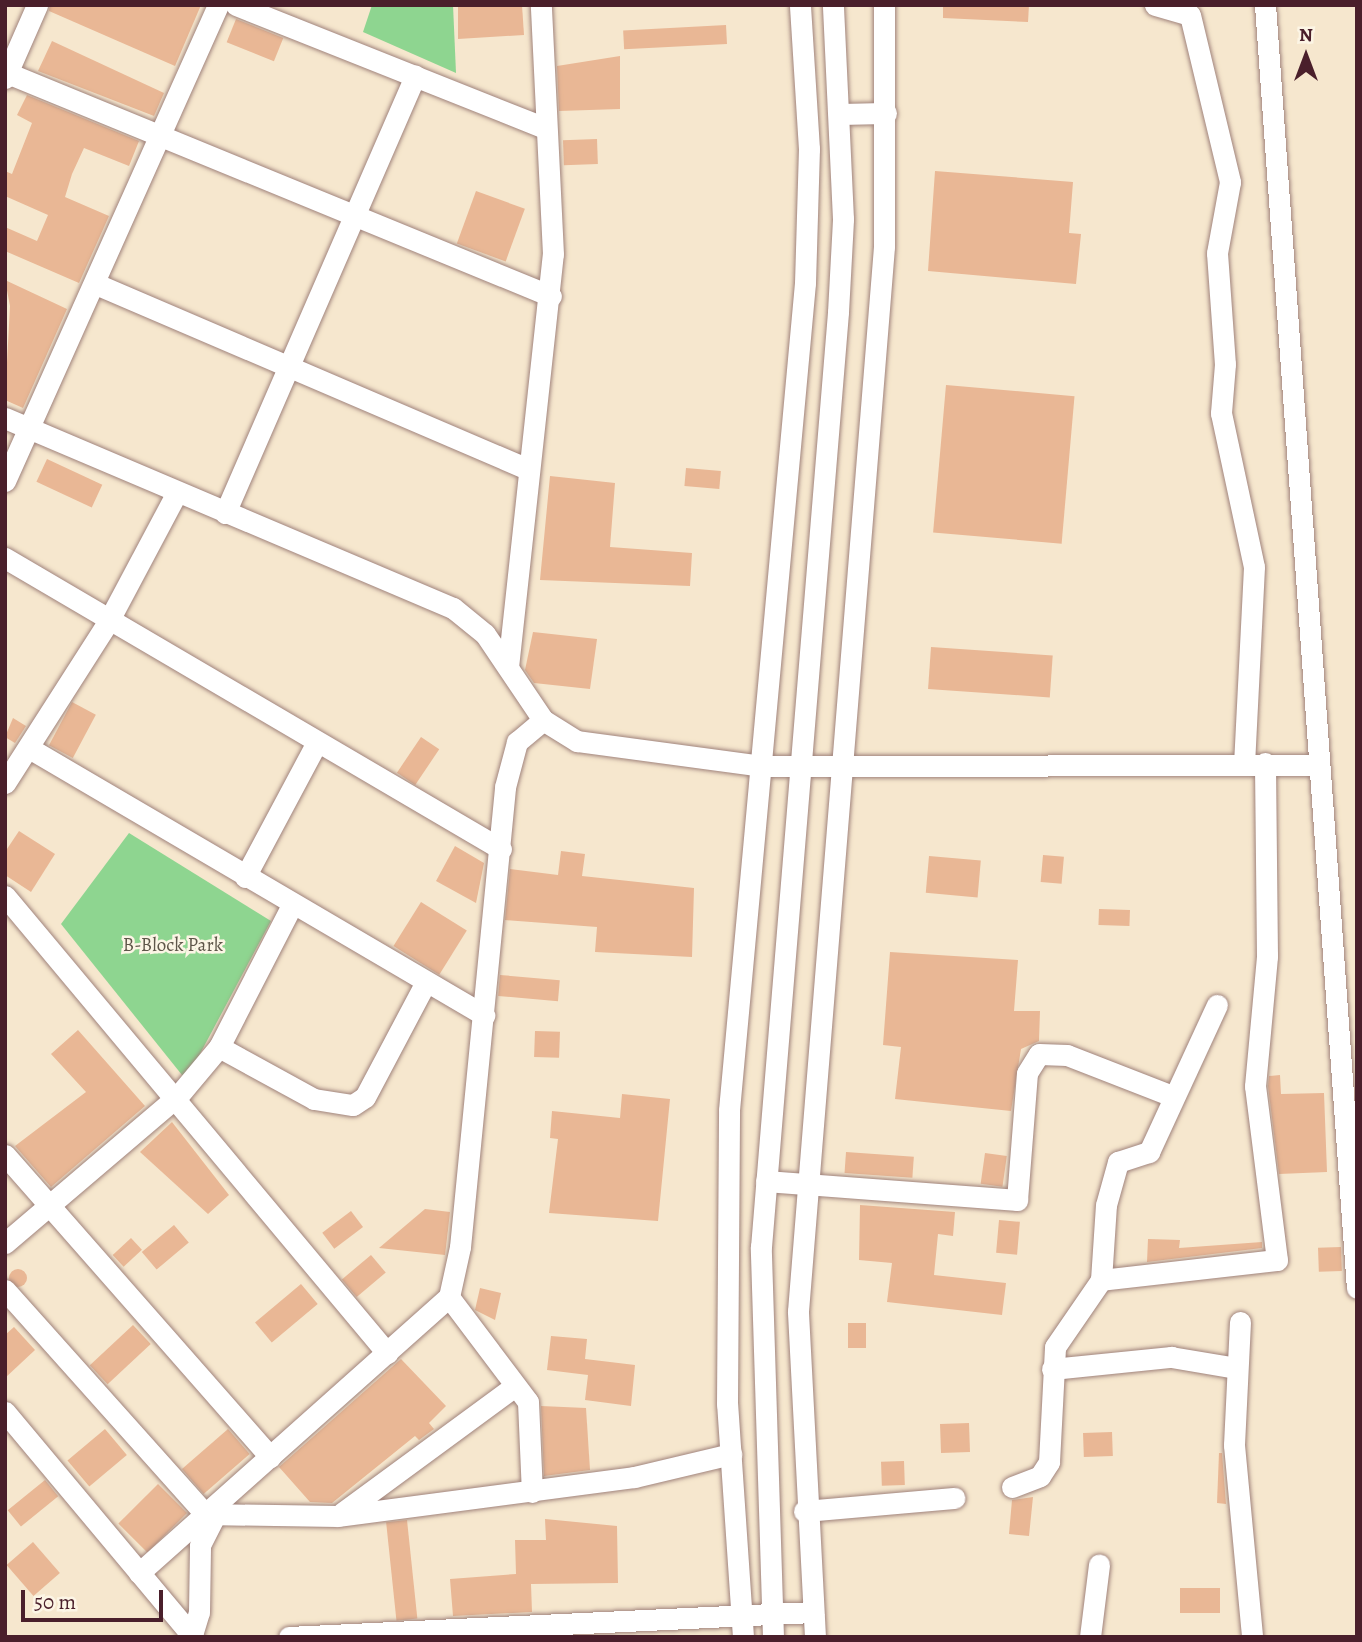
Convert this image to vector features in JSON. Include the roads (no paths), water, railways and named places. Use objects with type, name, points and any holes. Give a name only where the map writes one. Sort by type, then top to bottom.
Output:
[{"type":"street","points":[[37,5],[6,74],[551,296]]},
{"type":"street","points":[[5,481],[96,284],[218,5]]},
{"type":"street","points":[[236,5],[545,128]]},
{"type":"street","points":[[508,667],[527,469],[551,296],[541,5]]},
{"type":"street","points":[[742,1626],[731,1454],[729,1110],[805,283],[809,149],[800,5]]},
{"type":"street","points":[[774,1637],[760,1328],[766,1181],[797,767],[838,312],[839,114],[833,5]]},
{"type":"street","points":[[815,1637],[804,1511],[798,1311],[805,1183],[884,246],[884,5]]},
{"type":"street","points":[[1101,1280],[1277,1260],[1255,1086],[1267,956],[1255,763],[1254,566],[1221,413],[1225,364],[1217,253],[1228,171],[1190,15],[1155,5]]},
{"type":"street","points":[[1265,5],[1316,765],[1357,1288]]},
{"type":"street","points":[[225,513],[415,76]]},
{"type":"street","points":[[839,114],[886,113]]},
{"type":"street","points":[[96,284],[527,469]]},
{"type":"street","points":[[5,418],[453,608],[485,634],[543,720],[577,741],[762,766],[1255,763],[1316,765]]},
{"type":"street","points":[[5,783],[108,622],[177,492]]},
{"type":"street","points":[[5,558],[108,622],[501,849]]},
{"type":"street","points":[[139,1573],[210,1515],[270,1457],[449,1297],[484,1016],[510,756],[543,720]]},
{"type":"street","points":[[245,877],[317,742]]},
{"type":"street","points":[[29,748],[484,1016]]},
{"type":"street","points":[[5,896],[178,1096],[387,1353]]},
{"type":"street","points":[[5,1243],[178,1096],[219,1047],[292,905]]},
{"type":"street","points":[[219,1047],[314,1099],[353,1105],[365,1097],[426,982]]},
{"type":"street","points":[[1012,1487],[1040,1476],[1049,1462],[1052,1369],[1065,1327],[1101,1280],[1106,1205],[1118,1162],[1149,1152],[1172,1096],[1217,1005]]},
{"type":"street","points":[[766,1181],[1017,1200],[1027,1073],[1032,1060],[1049,1052],[1172,1096]]},
{"type":"street","points":[[5,1155],[270,1457]]},
{"type":"street","points":[[5,1290],[210,1515],[338,1516],[532,1492],[731,1454]]},
{"type":"street","points":[[449,1297],[528,1402],[532,1492]]},
{"type":"street","points":[[1240,1322],[1234,1445],[1252,1637]]},
{"type":"street","points":[[1052,1369],[1171,1357],[1237,1368]]},
{"type":"street","points":[[338,1516],[515,1386]]},
{"type":"street","points":[[5,1412],[192,1636]]},
{"type":"street","points":[[804,1511],[954,1498]]},
{"type":"street","points":[[192,1636],[199,1612],[200,1545],[210,1515]]},
{"type":"street","points":[[1090,1637],[1099,1565]]},
{"type":"street","points":[[289,1637],[742,1626],[771,1614],[813,1612]]},
{"type":"park label","name":"B-Block Park","points":[[173,946]]}]
